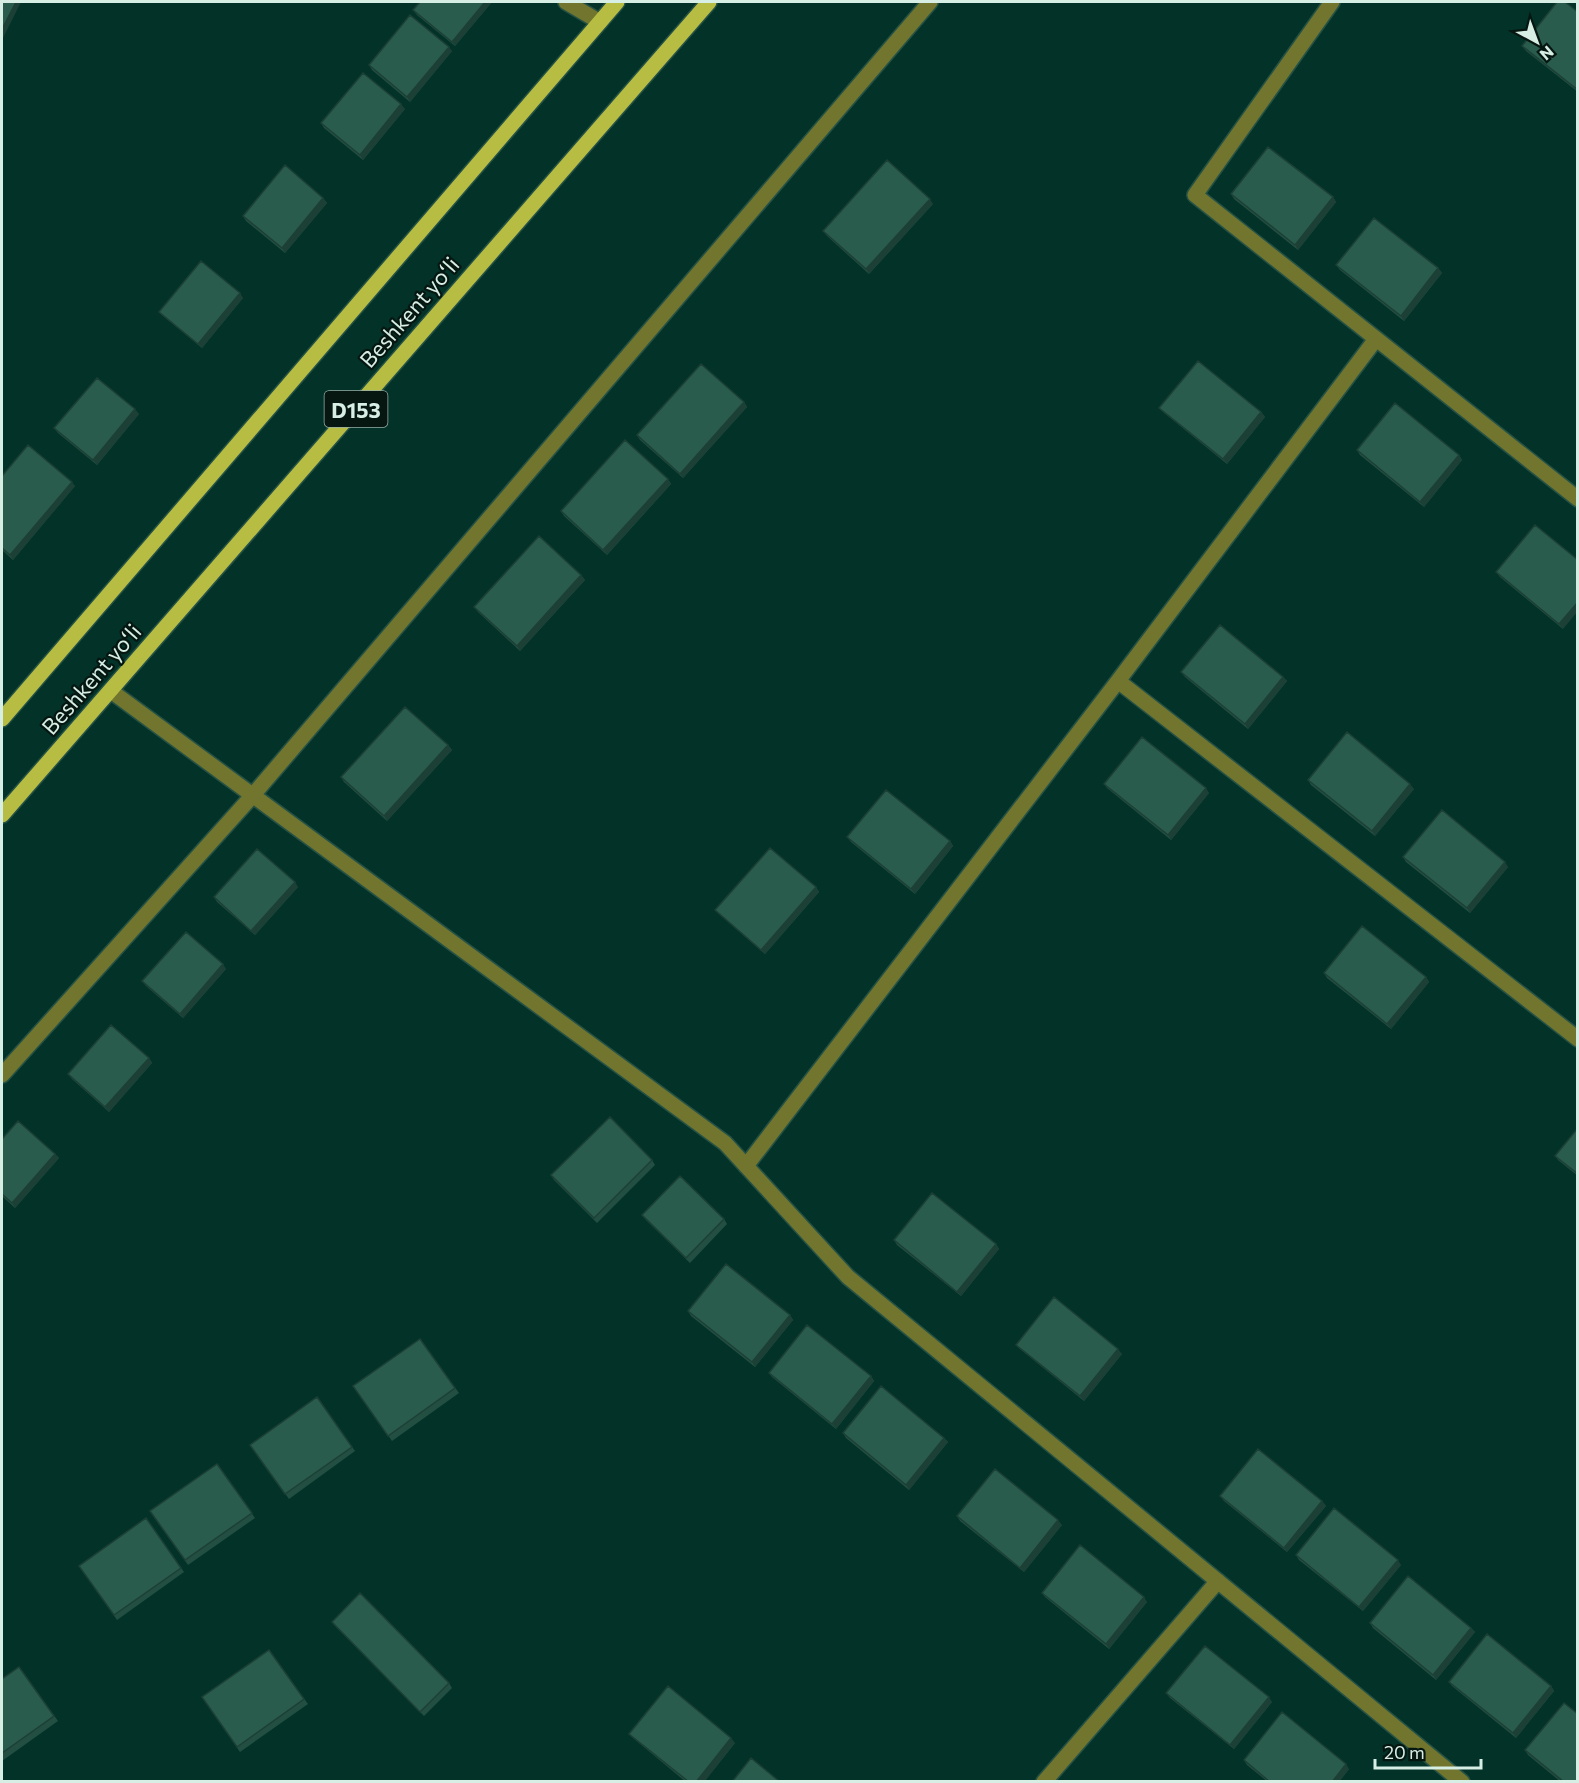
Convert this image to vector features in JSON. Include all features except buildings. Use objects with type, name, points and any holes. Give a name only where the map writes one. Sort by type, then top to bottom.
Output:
[{"type":"main road","name":"Beshkent yoʻli","points":[[2,719],[617,2]]},
{"type":"main road","name":"Beshkent yoʻli","points":[[2,815],[709,2]]},
{"type":"street","points":[[566,2],[600,22]]},
{"type":"street","points":[[2,1075],[253,795],[930,2]]},
{"type":"street","points":[[1332,2],[1195,195],[1578,499]]},
{"type":"street","points":[[746,1166],[1118,681],[1376,339]]},
{"type":"street","points":[[1118,681],[1578,1039]]},
{"type":"street","points":[[111,691],[725,1143],[848,1277],[1462,1782]]},
{"type":"street","points":[[1044,1782],[1218,1581]]}]
